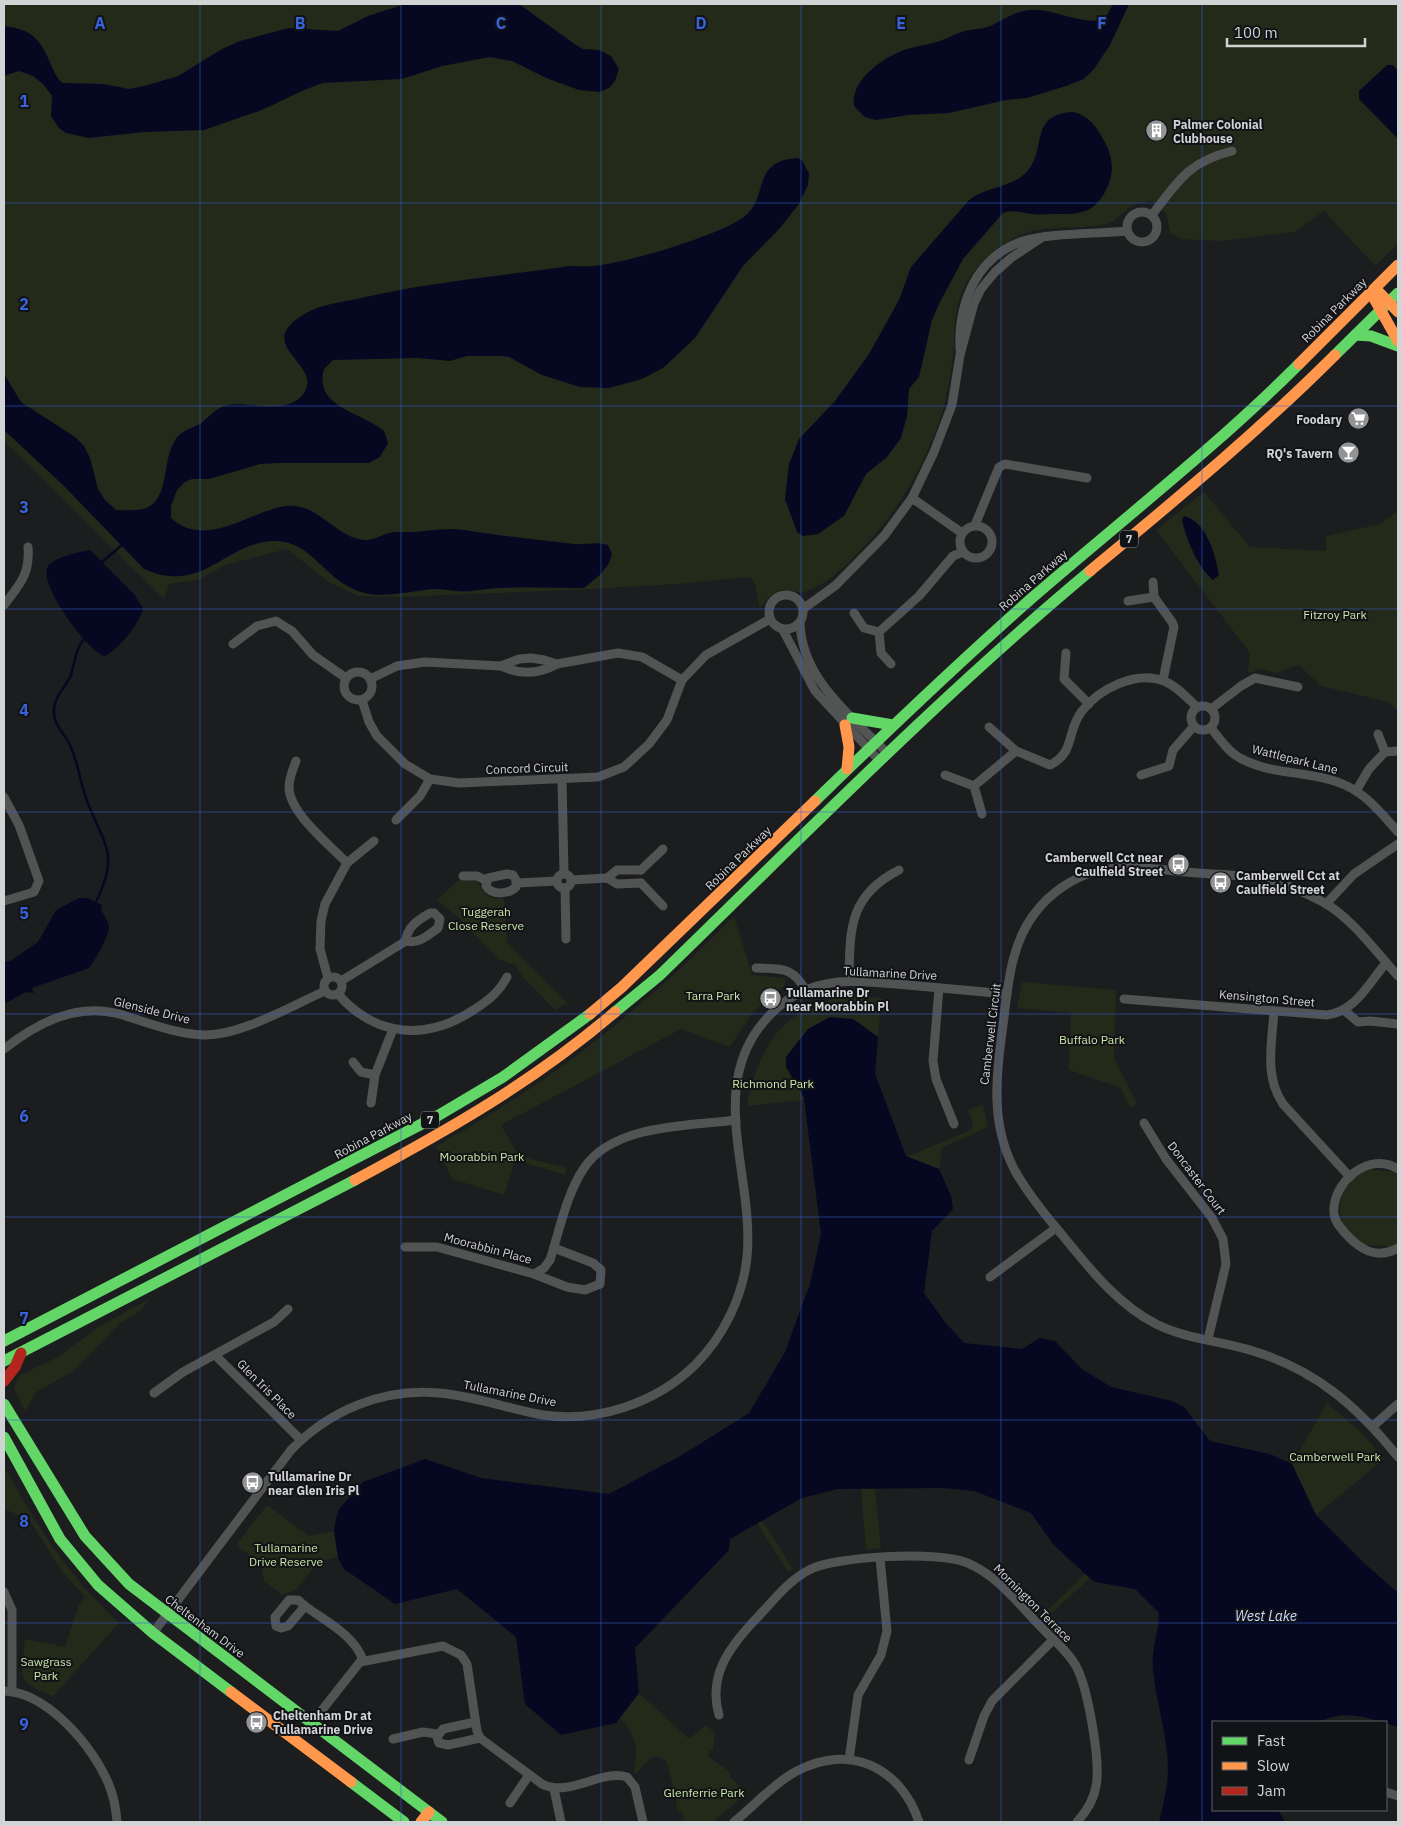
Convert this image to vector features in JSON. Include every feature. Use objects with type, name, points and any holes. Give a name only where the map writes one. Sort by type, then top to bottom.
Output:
[{"type":"main road","name":"Robina Parkway","points":[[4,1341],[430,1120],[503,1077],[578,1024],[622,987],[893,724],[1033,597],[1185,470],[1265,397],[1374,291],[1398,265]]},
{"type":"main road","points":[[1374,291],[1385,306],[1398,341]]},
{"type":"main road","name":"7","points":[[4,1361],[447,1132],[512,1091],[605,1022],[660,975],[883,757],[1013,635],[1208,473],[1293,397],[1398,293]]},
{"type":"main road","points":[[1385,306],[1398,312]]},
{"type":"main road","points":[[1355,335],[1371,336],[1398,346]]},
{"type":"main road","points":[[847,769],[849,721],[862,717],[881,724],[893,724]]},
{"type":"main road","points":[[4,1381],[15,1367],[21,1353]]},
{"type":"main road","name":"Cheltenham Drive","points":[[4,1404],[85,1536],[118,1574],[166,1615],[442,1822]]},
{"type":"main road","points":[[4,1438],[46,1515],[70,1553],[103,1590],[153,1633],[404,1822]]},
{"type":"main road","points":[[421,1822],[429,1812]]},
{"type":"street","points":[[1152,215],[1174,184],[1191,169],[1205,159],[1232,151]]},
{"type":"street","points":[[1143,212],[1152,215],[1158,229],[1150,241],[1136,242],[1127,231],[1128,222],[1134,214],[1143,212]]},
{"type":"street","points":[[849,721],[810,665],[802,645],[800,622],[803,609],[836,585],[884,536],[912,498],[934,452],[952,405],[960,355],[959,325],[972,283],[988,264],[1006,249],[1024,241],[1127,231]]},
{"type":"street","points":[[975,525],[999,467],[1006,464],[1087,478]]},
{"type":"street","points":[[912,498],[962,533]]},
{"type":"street","points":[[975,525],[989,532],[994,543],[988,554],[977,558],[963,552],[958,540],[962,533],[963,529],[975,525]]},
{"type":"street","points":[[4,606],[24,578],[29,560],[28,547]]},
{"type":"street","points":[[879,632],[919,596],[953,556],[963,552]]},
{"type":"street","points":[[1152,582],[1154,597],[1174,627],[1163,680]]},
{"type":"street","points":[[796,599],[824,592]]},
{"type":"street","points":[[803,609],[796,599],[788,595],[775,599],[769,610],[770,619],[783,630],[811,685],[883,757]]},
{"type":"street","points":[[1128,601],[1154,597]]},
{"type":"street","points":[[854,613],[864,628],[879,632]]},
{"type":"street","name":"Concord Circuit","points":[[362,700],[369,722],[377,736],[405,764],[430,779],[459,783],[598,777],[624,767],[649,744],[667,720],[682,680],[706,655],[770,619]]},
{"type":"street","points":[[233,644],[257,626],[276,621],[292,630],[314,655],[346,678]]},
{"type":"street","points":[[783,630],[793,628],[800,622]]},
{"type":"street","points":[[879,632],[881,653],[891,664]]},
{"type":"street","points":[[1066,653],[1064,679],[1089,704]]},
{"type":"street","points":[[370,679],[397,666],[426,662],[501,666],[509,670],[533,673],[557,664],[605,654],[630,654],[654,662],[682,680]]},
{"type":"street","points":[[501,666],[519,659],[531,658],[557,664]]},
{"type":"street","points":[[358,672],[370,679],[372,684],[370,694],[362,700],[351,699],[346,695],[344,689],[346,678],[358,672]]},
{"type":"street","points":[[989,727],[1016,751],[1050,765],[1062,759],[1081,712],[1100,693],[1118,683],[1147,678],[1163,680],[1197,707],[1204,706],[1212,709]]},
{"type":"street","points":[[1212,709],[1241,686],[1255,678],[1298,687]]},
{"type":"street","points":[[1197,707],[1190,718],[1194,726],[1201,730],[1211,728],[1215,720],[1212,709]]},
{"type":"street","points":[[1141,775],[1169,766],[1173,750],[1194,726]]},
{"type":"street","name":"Wattlepark Lane","points":[[1211,728],[1229,750],[1239,758],[1254,764],[1319,776],[1356,791],[1369,801],[1398,832]]},
{"type":"street","points":[[1378,734],[1385,752]]},
{"type":"street","points":[[974,786],[1016,751]]},
{"type":"street","points":[[1356,791],[1369,769],[1385,752],[1398,751]]},
{"type":"street","points":[[296,761],[289,780],[292,801],[299,813],[347,863]]},
{"type":"street","points":[[945,775],[974,786]]},
{"type":"street","points":[[396,820],[420,796],[430,779]]},
{"type":"street","points":[[562,779],[564,874]]},
{"type":"street","points":[[974,786],[982,814]]},
{"type":"street","points":[[4,796],[19,825],[39,881],[34,892],[4,902]]},
{"type":"street","points":[[328,978],[320,949],[321,921],[326,904],[347,863],[374,841]]},
{"type":"street","points":[[1326,904],[1354,874],[1398,844]]},
{"type":"street","points":[[606,878],[617,870],[641,870],[663,849]]},
{"type":"street","name":"Camberwell Circuit","points":[[1398,976],[1344,918],[1326,904],[1295,888],[1271,880],[1135,868],[1096,872],[1062,888],[1033,914],[1019,939],[1014,954],[1007,994],[996,1067],[995,1093],[999,1127],[1008,1155],[1021,1181],[1056,1228],[1111,1293],[1158,1325],[1271,1357],[1304,1373],[1349,1402],[1373,1426],[1398,1457]]},
{"type":"street","points":[[641,870],[643,878],[641,883]]},
{"type":"street","points":[[849,981],[851,932],[857,907],[870,890],[899,870]]},
{"type":"street","points":[[486,881],[491,876],[507,874],[513,875],[517,883]]},
{"type":"street","points":[[557,881],[559,876],[564,874],[569,875],[572,880]]},
{"type":"street","points":[[463,876],[477,876],[486,881],[488,890],[494,893],[512,890],[517,883]]},
{"type":"street","points":[[572,880],[606,878],[618,884],[641,883],[663,906]]},
{"type":"street","points":[[557,881],[560,887],[565,888],[570,886],[572,880]]},
{"type":"street","points":[[517,883],[557,881]]},
{"type":"street","points":[[565,888],[566,939]]},
{"type":"street","points":[[341,981],[408,941]]},
{"type":"street","points":[[1386,963],[1359,998],[1345,1011],[1358,1022],[1370,1020],[1398,1024]]},
{"type":"street","points":[[756,968],[791,971],[799,977],[806,991]]},
{"type":"street","points":[[335,977],[341,981],[342,988],[338,994],[331,995],[325,991],[324,984],[328,978],[335,977]]},
{"type":"street","points":[[338,994],[360,1014],[393,1029],[422,1031],[450,1024],[493,997],[507,977]]},
{"type":"street","name":"Tullamarine Drive","points":[[153,1633],[282,1461],[301,1440],[338,1413],[366,1401],[404,1393],[443,1393],[545,1415],[583,1416],[612,1411],[638,1402],[654,1395],[682,1376],[708,1350],[722,1332],[742,1283],[748,1243],[736,1120],[735,1080],[745,1048],[753,1034],[772,1012],[785,1002],[806,991],[828,984],[849,981],[1007,994]]},
{"type":"street","points":[[940,988],[933,1061],[936,1079],[954,1124]]},
{"type":"street","name":"Glenside Drive","points":[[4,1049],[33,1028],[77,1012],[108,1011],[191,1034],[225,1033],[325,991]]},
{"type":"street","name":"Kensington Street","points":[[1124,998],[1326,1016],[1345,1011]]},
{"type":"street","points":[[1274,1011],[1270,1064],[1276,1092],[1290,1112],[1350,1177]]},
{"type":"street","points":[[371,1103],[375,1075],[393,1029]]},
{"type":"street","points":[[353,1062],[361,1072],[375,1075]]},
{"type":"street","name":"Moorabbin Place","points":[[534,1274],[544,1268],[554,1248],[571,1194],[585,1167],[607,1145],[650,1130],[736,1120]]},
{"type":"street","name":"Doncaster Court","points":[[1144,1123],[1166,1159],[1212,1218],[1223,1238],[1226,1264],[1208,1339]]},
{"type":"street","points":[[1398,1169],[1386,1163],[1373,1163],[1361,1168],[1337,1192],[1334,1213],[1338,1225],[1355,1244],[1369,1252],[1388,1252],[1398,1248]]},
{"type":"street","points":[[990,1276],[1056,1228]]},
{"type":"street","name":"Moorabbin Place","points":[[405,1247],[437,1247],[534,1274],[567,1287],[585,1290],[600,1284],[601,1270],[593,1263],[554,1248]]},
{"type":"street","name":"Glen Iris Place","points":[[154,1393],[183,1372],[274,1322],[288,1309]]},
{"type":"street","name":"Glen Iris Place","points":[[215,1355],[301,1440]]},
{"type":"street","points":[[1373,1426],[1398,1404]]},
{"type":"street","name":"Mornington Terrace","points":[[719,1715],[716,1690],[717,1676],[722,1663],[737,1639],[782,1591],[800,1576],[817,1567],[842,1560],[941,1556],[974,1566],[998,1584],[1073,1661],[1083,1683],[1098,1762],[1097,1785],[1094,1796],[1077,1822]]},
{"type":"street","points":[[849,1760],[858,1695],[881,1656],[887,1631],[880,1558]]},
{"type":"street","points":[[4,1592],[12,1610],[8,1691],[53,1712],[70,1727],[94,1757],[111,1789],[117,1822]]},
{"type":"street","points":[[305,1606],[352,1641],[360,1651],[363,1661]]},
{"type":"street","points":[[970,1760],[984,1716],[992,1701],[1053,1640]]},
{"type":"street","points":[[311,1724],[355,1666],[363,1661],[438,1646],[448,1648],[460,1655],[467,1664],[475,1722],[480,1738],[529,1775],[554,1789],[612,1776],[627,1777],[635,1787],[643,1822]]},
{"type":"street","points":[[393,1739],[423,1732],[437,1734],[443,1730],[475,1722]]},
{"type":"street","points":[[437,1734],[439,1743],[446,1745],[480,1738]]},
{"type":"street","points":[[734,1822],[795,1772],[833,1758],[873,1766],[898,1784],[909,1797],[919,1822]]},
{"type":"street","points":[[510,1803],[529,1775]]},
{"type":"street","points":[[554,1789],[561,1822]]},
{"type":"green space","points":[[4,4],[1398,4],[1398,244],[1375,266],[1324,211],[1295,232],[1221,241],[1180,239],[1170,232],[1166,213],[1152,201],[1134,205],[1106,224],[1043,229],[1012,239],[991,253],[982,262],[967,281],[962,292],[956,314],[953,354],[946,399],[941,416],[925,457],[887,520],[862,549],[822,584],[804,592],[781,590],[768,598],[760,608],[754,581],[750,577],[590,589],[401,597],[358,596],[329,582],[287,549],[225,565],[199,580],[169,584],[164,599],[4,441]]},
{"type":"green space","name":"Fitzroy Park","points":[[1204,492],[1250,547],[1326,551],[1326,536],[1380,524],[1398,511],[1398,711],[1388,702],[1321,686],[1299,665],[1276,673],[1262,669],[1248,673],[1250,653],[1156,530]]},
{"type":"green space","name":"Tuggerah Close Reserve","points":[[461,878],[478,882],[482,890],[491,897],[504,899],[507,942],[567,1003],[555,1010],[523,977],[515,965],[500,960],[458,917],[437,900]]},
{"type":"green space","name":"Tarra Park","points":[[734,916],[752,975],[785,978],[785,985],[752,1013],[730,1047],[681,1029],[501,1125],[519,1156],[567,1168],[565,1175],[515,1160],[504,1195],[452,1179],[436,1146],[518,1096],[593,1043],[664,983]]},
{"type":"green space","name":"Buffalo Park","points":[[1022,982],[1116,990],[1114,1058],[1137,1104],[1130,1107],[1121,1088],[1069,1070],[1071,1013],[1017,1008]]},
{"type":"green space","name":"Richmond Park","points":[[856,996],[882,998],[878,1037],[853,1019],[805,1100],[747,1106],[752,1083],[760,1063],[769,1044],[780,1029],[795,1016],[812,1006]]},
{"type":"green space","points":[[983,1104],[988,1127],[942,1148],[939,1169],[906,1157],[971,1130],[973,1122],[968,1110]]},
{"type":"green space","points":[[1364,1169],[1398,1172],[1398,1244],[1389,1249],[1387,1246],[1367,1245],[1363,1248],[1344,1226],[1340,1215],[1341,1198],[1339,1194]]},
{"type":"green space","points":[[151,1298],[139,1312],[120,1323],[72,1372],[36,1392],[25,1411],[14,1386],[20,1375],[58,1357],[98,1327]]},
{"type":"green space","name":"Camberwell Park","points":[[1327,1403],[1363,1434],[1384,1459],[1316,1515],[1292,1464]]},
{"type":"green space","name":"Sawgrass Park","points":[[4,1467],[42,1531],[69,1569],[119,1623],[53,1696],[40,1691],[26,1682],[23,1676],[25,1639],[65,1647],[79,1604],[85,1597],[61,1570],[29,1519],[4,1509]]},
{"type":"green space","points":[[861,1489],[875,1489],[881,1548],[866,1550]]},
{"type":"green space","name":"Tullamarine Drive Reserve","points":[[267,1505],[309,1536],[334,1531],[338,1557],[317,1562],[297,1589],[282,1595],[264,1581],[261,1564],[236,1545]]},
{"type":"green space","points":[[762,1520],[793,1569],[788,1572],[757,1523]]},
{"type":"green space","points":[[1085,1574],[1090,1578],[1046,1618],[1043,1615]]},
{"type":"green space","name":"Glenferrie Park","points":[[639,1693],[689,1739],[706,1725],[715,1733],[713,1750],[709,1751],[708,1756],[730,1772],[730,1777],[747,1793],[713,1822],[686,1822],[684,1820],[683,1813],[677,1810],[676,1795],[670,1790],[673,1785],[666,1760],[657,1757],[650,1758],[636,1774],[633,1771],[636,1757],[635,1743],[629,1729],[620,1718]]},
{"type":"water","points":[[405,4],[519,4],[583,49],[599,50],[611,56],[619,69],[615,81],[609,88],[600,92],[579,90],[546,78],[512,61],[490,57],[442,66],[402,79],[323,83],[262,110],[204,130],[144,132],[89,138],[66,133],[59,128],[51,116],[52,96],[43,84],[33,76],[19,71],[4,76],[4,26],[23,30],[35,38],[44,50],[56,76],[63,83],[104,84],[129,89],[178,76],[222,49],[240,41],[289,28],[338,31],[368,16]]},
{"type":"water","points":[[1113,4],[1129,4],[1110,45],[1094,69],[1084,79],[1027,98],[1006,100],[949,113],[908,115],[876,120],[865,117],[854,106],[854,96],[857,87],[870,71],[887,58],[904,50],[937,42],[968,30],[988,27],[1013,14],[1030,10],[1040,10],[1076,19],[1095,21],[1105,19]]},
{"type":"water","points":[[1387,65],[1393,65],[1398,71],[1398,139],[1359,99],[1359,91]]},
{"type":"water","points":[[1078,113],[1091,122],[1109,150],[1112,168],[1110,180],[1103,196],[1092,208],[1079,213],[1037,214],[1014,211],[1003,213],[963,259],[940,302],[932,320],[919,377],[909,389],[907,416],[901,438],[887,457],[866,474],[844,516],[818,534],[803,536],[797,532],[785,499],[789,464],[799,439],[835,401],[869,354],[899,300],[911,267],[969,200],[977,195],[1017,180],[1024,175],[1035,159],[1041,132],[1045,125],[1050,119],[1059,114]]},
{"type":"water","points":[[797,158],[802,160],[809,174],[808,185],[799,204],[780,228],[743,266],[695,338],[663,368],[642,379],[609,388],[580,387],[542,375],[509,357],[500,356],[467,356],[450,361],[418,358],[333,360],[324,369],[323,382],[326,392],[342,408],[375,424],[384,431],[388,443],[380,457],[369,463],[260,464],[209,479],[192,479],[185,482],[177,490],[171,506],[171,518],[185,527],[199,530],[213,530],[272,509],[297,506],[317,514],[353,538],[364,540],[392,532],[453,529],[574,544],[600,543],[608,545],[612,554],[609,563],[601,574],[584,588],[495,588],[472,591],[433,589],[388,595],[370,594],[361,592],[337,579],[308,553],[297,546],[286,542],[272,541],[255,544],[240,550],[198,572],[182,576],[164,575],[144,569],[64,486],[4,430],[4,374],[21,402],[75,437],[84,446],[90,458],[98,489],[105,500],[116,510],[143,509],[153,504],[159,496],[171,450],[175,440],[183,432],[200,424],[224,406],[233,404],[287,405],[304,393],[307,383],[305,373],[286,346],[284,337],[288,327],[314,309],[329,304],[412,288],[570,266],[597,266],[615,263],[676,246],[717,231],[745,216],[752,208],[767,173],[773,166],[783,161]]},
{"type":"water","points":[[1184,516],[1192,519],[1199,525],[1209,540],[1219,575],[1213,580],[1202,568],[1193,553],[1182,520]]},
{"type":"water","points":[[90,550],[134,594],[143,608],[138,621],[128,636],[115,649],[104,656],[86,641],[65,615],[56,600],[47,574],[48,566],[55,560],[74,553]]},
{"type":"water","points":[[79,898],[88,898],[102,905],[101,909],[109,925],[104,943],[89,968],[32,988],[34,993],[26,992],[4,1004],[4,962],[10,961],[38,942],[56,910]]},
{"type":"water","name":"West Lake","points":[[830,1017],[853,1019],[878,1037],[875,1074],[906,1156],[939,1169],[951,1196],[953,1209],[932,1231],[924,1293],[945,1322],[964,1343],[1022,1349],[1040,1338],[1055,1341],[1082,1369],[1111,1387],[1172,1401],[1184,1407],[1210,1441],[1270,1454],[1292,1464],[1316,1515],[1363,1562],[1398,1593],[1398,1727],[1387,1724],[1387,1721],[1350,1715],[1322,1721],[1212,1721],[1212,1811],[1279,1811],[1285,1822],[1159,1822],[1168,1770],[1166,1741],[1153,1670],[1153,1655],[1159,1613],[1135,1589],[1095,1582],[1053,1544],[1031,1513],[974,1491],[943,1488],[838,1489],[802,1498],[730,1539],[729,1550],[635,1648],[639,1693],[616,1723],[561,1735],[525,1704],[516,1637],[457,1589],[395,1604],[344,1569],[338,1558],[334,1531],[336,1519],[339,1509],[363,1482],[425,1459],[481,1478],[609,1494],[682,1455],[749,1413],[785,1352],[810,1284],[821,1234],[804,1098],[786,1067],[786,1057],[808,1029]]},
{"type":"waterway","points":[[101,563],[123,544]]},
{"type":"waterway","points":[[84,639],[77,652],[71,675],[56,699],[54,714],[56,723],[72,750],[87,801],[107,850],[107,871],[96,902]]},
{"type":"traffic: fast","points":[[1335,355],[1398,293]]},
{"type":"traffic: fast","points":[[1355,335],[1371,336],[1398,346]]},
{"type":"traffic: fast","points":[[815,801],[922,698],[1005,622],[1202,454],[1299,364]]},
{"type":"traffic: fast","points":[[615,1012],[660,975],[925,718],[1090,571]]},
{"type":"traffic: fast","points":[[852,718],[893,725]]},
{"type":"traffic: fast","points":[[4,1341],[439,1115],[503,1077],[590,1014]]},
{"type":"traffic: fast","points":[[4,1361],[355,1180]]},
{"type":"traffic: fast","points":[[4,1404],[85,1536],[129,1584],[442,1822]]},
{"type":"traffic: fast","points":[[4,1437],[60,1539],[98,1585],[153,1633],[231,1692]]},
{"type":"traffic: fast","points":[[351,1782],[404,1822]]},
{"type":"traffic: slow","points":[[1299,364],[1398,265]]},
{"type":"traffic: slow","points":[[1376,289],[1398,312]]},
{"type":"traffic: slow","points":[[1371,293],[1398,341]]},
{"type":"traffic: slow","points":[[1090,571],[1246,439],[1335,355]]},
{"type":"traffic: slow","points":[[845,725],[849,747],[847,769]]},
{"type":"traffic: slow","points":[[590,1014],[622,987],[815,801]]},
{"type":"traffic: slow","points":[[355,1180],[490,1103],[553,1061],[615,1012]]},
{"type":"traffic: slow","points":[[231,1692],[351,1782]]},
{"type":"traffic: slow","points":[[421,1822],[429,1812]]},
{"type":"traffic: jam","points":[[4,1381],[15,1367],[21,1353]]},
{"type":"place","name":"Palmer Colonial Clubhouse","points":[[1157,131]]},
{"type":"place","name":"Foodary","points":[[1358,419]]},
{"type":"place","name":"RQ's Tavern","points":[[1349,453]]},
{"type":"place","name":"Camberwell Cct near Caulfield Street","points":[[1179,864]]},
{"type":"place","name":"Camberwell Cct at Caulfield Street","points":[[1220,882]]},
{"type":"place","name":"Tullamarine Dr near Moorabbin Pl","points":[[770,999]]},
{"type":"place","name":"Tullamarine Dr near Glen Iris Pl","points":[[252,1483]]},
{"type":"place","name":"Cheltenham Dr at Tullamarine Drive","points":[[257,1722]]},
{"type":"park label","name":"Moorabbin Park","points":[[482,1156]]}]
